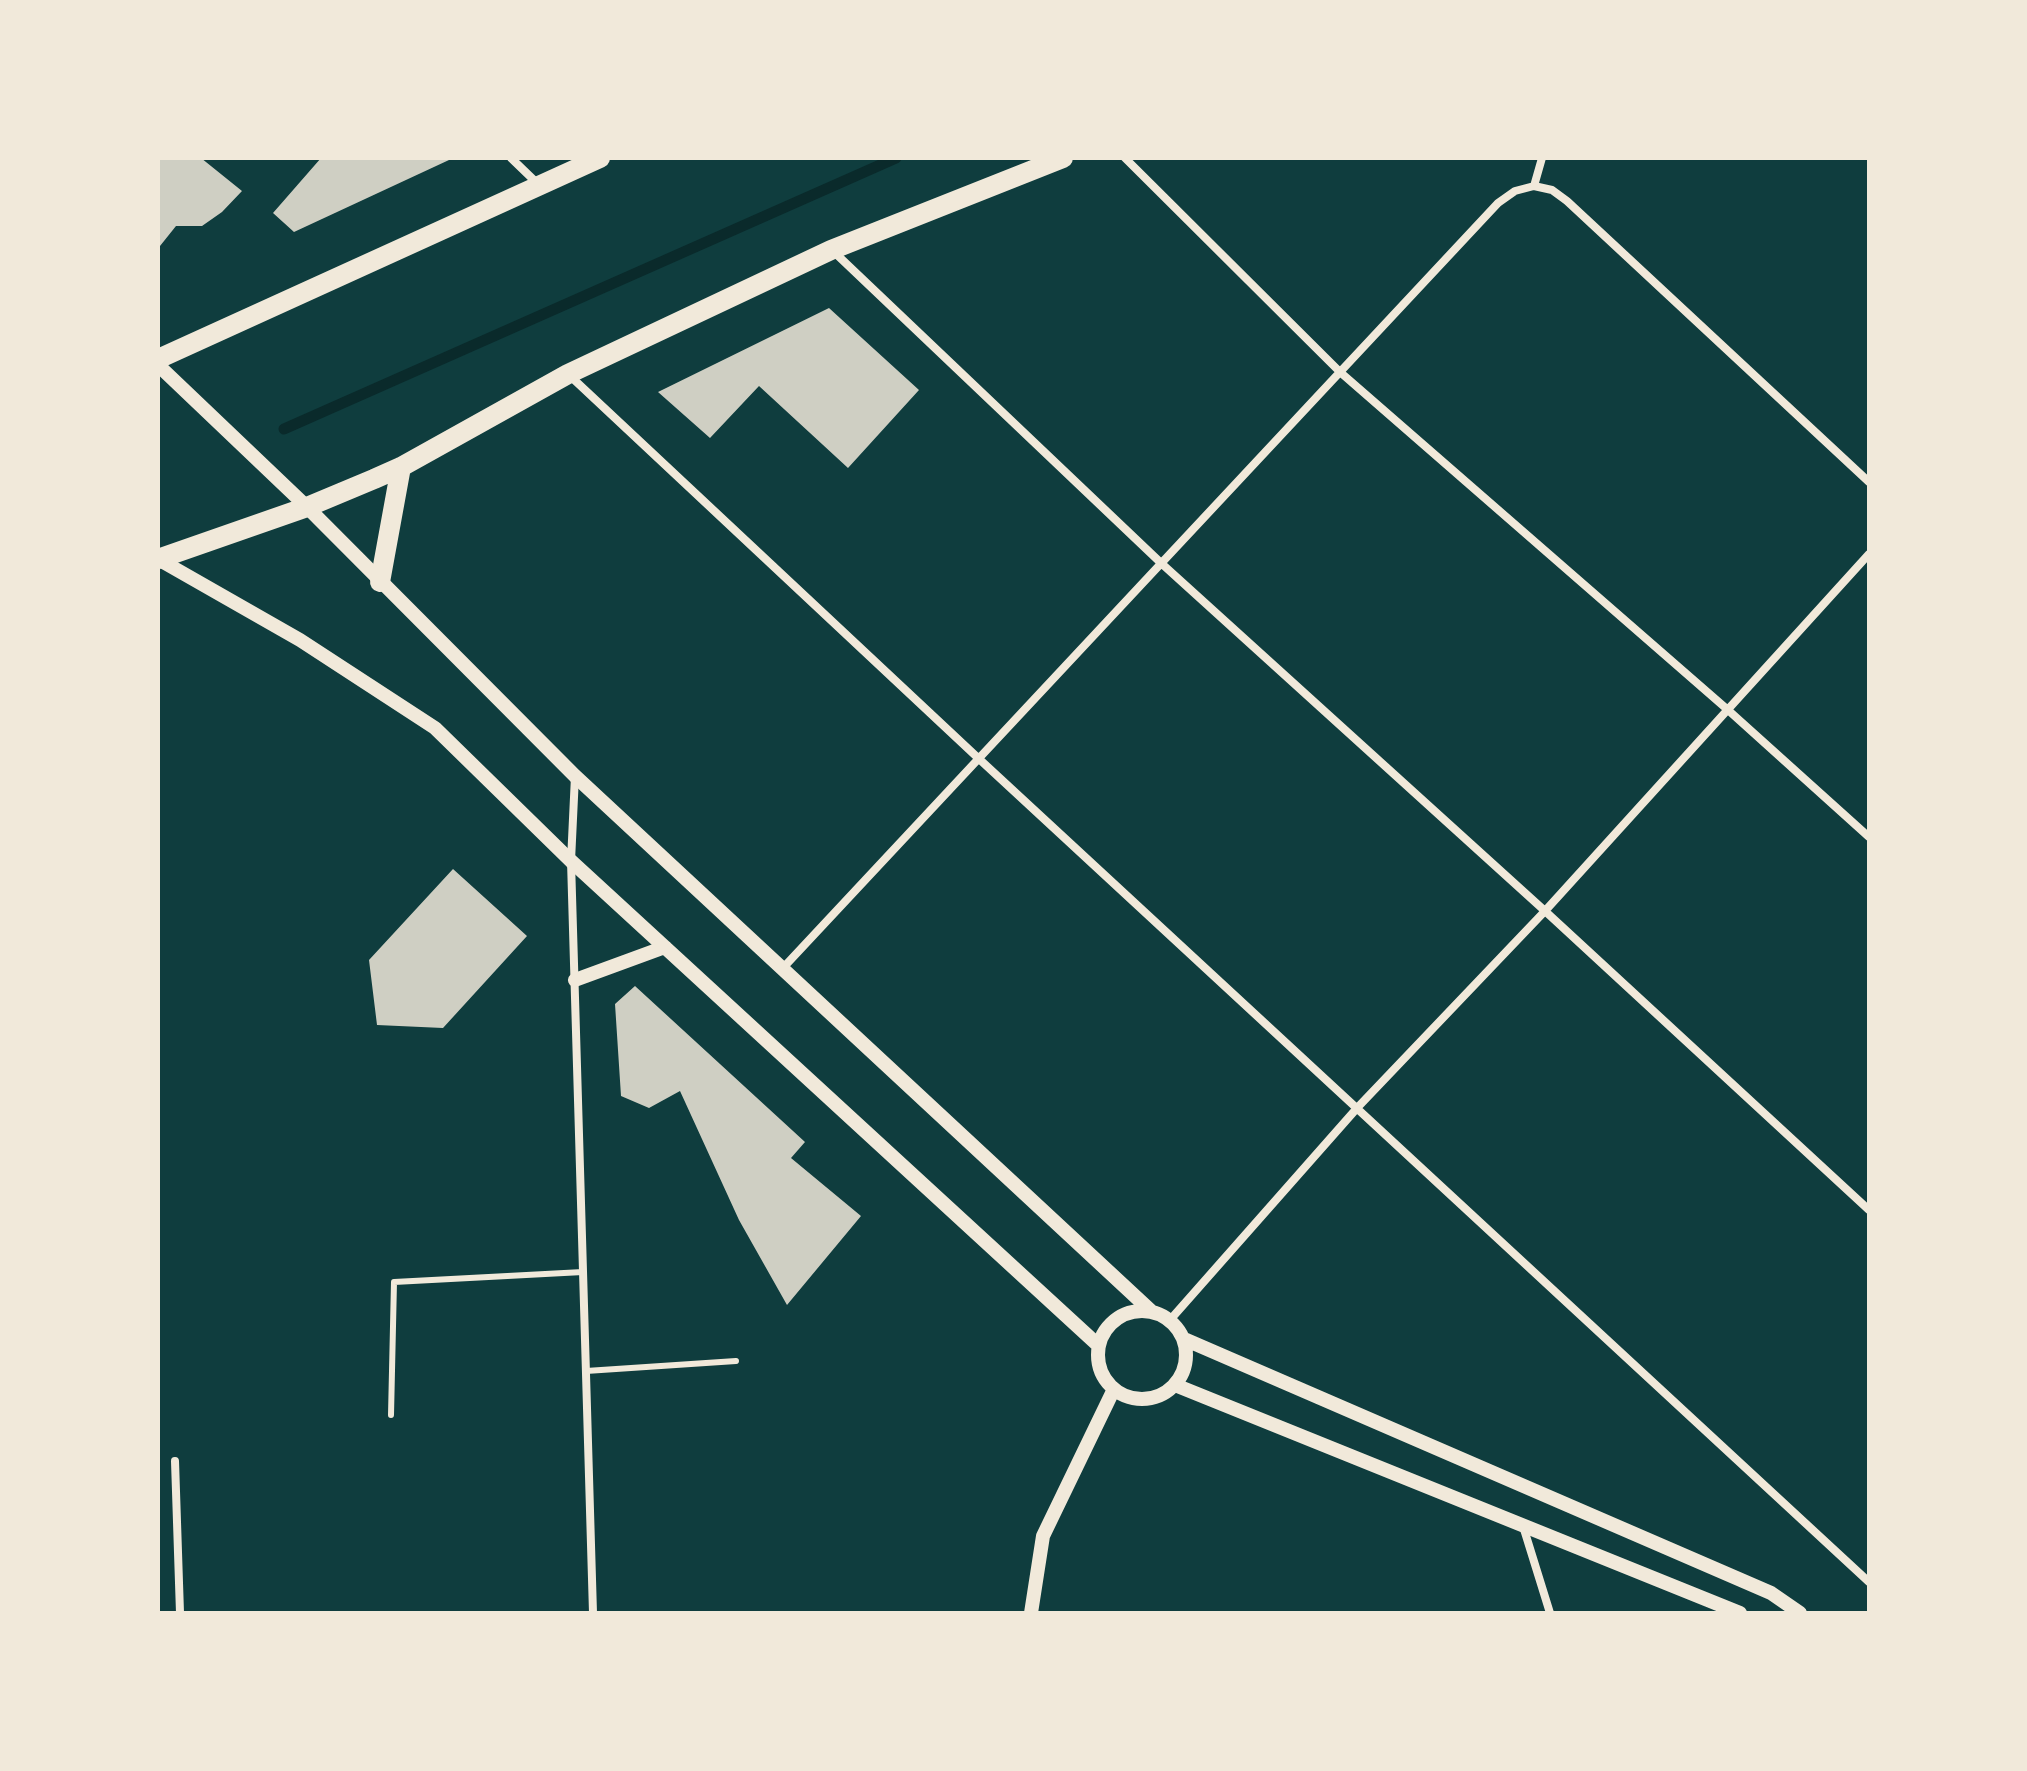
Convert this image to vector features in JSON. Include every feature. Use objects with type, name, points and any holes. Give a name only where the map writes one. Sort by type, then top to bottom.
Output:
[{"type":"main road","points":[[158,362],[600,158]]},
{"type":"main road","points":[[158,559],[307,507],[401,467],[568,374],[831,250],[1063,158]]},
{"type":"main road","points":[[380,582],[401,467]]},
{"type":"street","points":[[511,158],[539,186]]},
{"type":"street","points":[[1125,158],[1340,372],[1869,837]]},
{"type":"street","points":[[1534,186],[1542,158]]},
{"type":"street","points":[[782,969],[1498,203],[1515,191],[1534,186],[1552,190],[1567,201],[1869,482]]},
{"type":"street","points":[[831,250],[1161,563],[1869,1210]]},
{"type":"street","points":[[158,362],[575,776],[1151,1311],[1170,1320],[1184,1339],[1771,1593],[1800,1613]]},
{"type":"street","points":[[568,374],[1869,1582]]},
{"type":"street","points":[[1170,1320],[1358,1107],[1545,911],[1869,554]]},
{"type":"street","points":[[158,559],[300,640],[435,728],[571,861],[1099,1346]]},
{"type":"street","points":[[575,776],[571,861],[593,1613]]},
{"type":"street","points":[[575,980],[665,947]]},
{"type":"street","points":[[1151,1311],[1137,1311],[1112,1322],[1099,1346],[1101,1370],[1114,1389],[1125,1396],[1152,1399],[1175,1385],[1186,1363],[1184,1339]]},
{"type":"street","points":[[1175,1385],[1740,1613]]},
{"type":"street","points":[[1031,1613],[1043,1536],[1114,1389]]},
{"type":"street","points":[[175,1461],[180,1613]]},
{"type":"street","points":[[1523,1526],[1550,1613]]},
{"type":"lane","points":[[391,1415],[394,1282],[583,1272]]},
{"type":"lane","points":[[586,1371],[736,1361]]},
{"type":"building","points":[[158,158],[201,158],[242,191],[222,212],[202,226],[176,226],[160,246]]},
{"type":"building","points":[[321,158],[449,160],[294,232],[273,213]]},
{"type":"building","points":[[829,308],[919,390],[848,468],[759,386],[710,438],[658,392]]},
{"type":"building","points":[[453,869],[527,936],[443,1028],[377,1025],[369,960]]},
{"type":"building","points":[[635,986],[805,1142],[791,1158],[861,1216],[787,1305],[739,1220],[680,1091],[649,1108],[621,1096],[615,1004]]},
{"type":"waterway","points":[[284,429],[896,158]]}]
